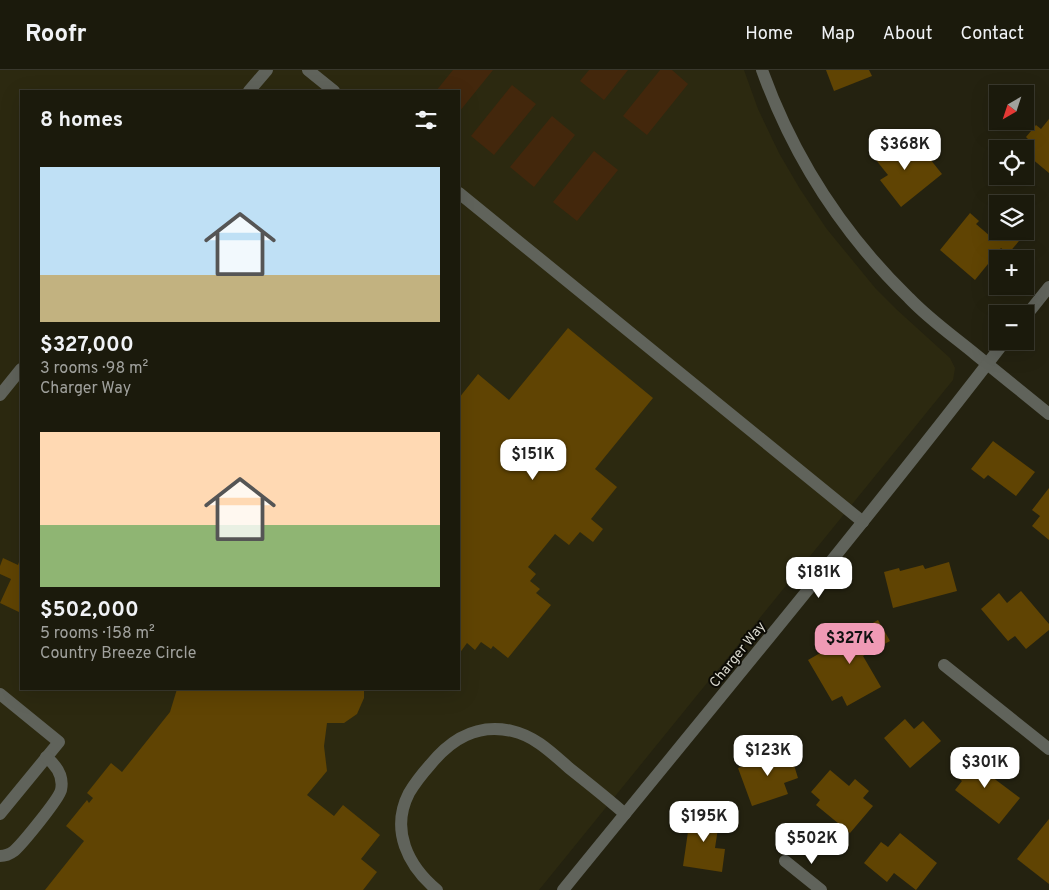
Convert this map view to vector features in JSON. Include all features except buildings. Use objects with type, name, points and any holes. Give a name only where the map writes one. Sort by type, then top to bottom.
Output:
[{"type":"street","points":[[250,90],[267,70]]},
{"type":"street","points":[[308,70],[333,90]]},
{"type":"street","points":[[762,70],[780,115],[812,176],[867,254],[909,299],[1049,414]]},
{"type":"street","points":[[460,194],[863,522]]},
{"type":"street","points":[[1034,306],[1049,287]]},
{"type":"street","name":"Charger Way","points":[[563,890],[863,522],[999,350]]},
{"type":"street","points":[[0,395],[20,370]]},
{"type":"street","points":[[944,665],[1049,749]]},
{"type":"street","points":[[0,694],[58,742],[0,814]]},
{"type":"street","points":[[437,890],[424,879],[412,863],[403,842],[402,818],[408,795],[414,784],[441,752],[465,735],[490,729],[502,729],[524,734],[544,747],[625,814]]},
{"type":"street","points":[[0,856],[13,852],[60,795],[61,776],[58,768],[46,757]]},
{"type":"street","points":[[785,861],[821,890]]},
{"type":"shaded area","points":[[0,70],[744,70],[758,109],[779,153],[826,228],[876,289],[950,358],[955,368],[953,380],[539,890],[0,890]]},
{"type":"shaded area","points":[[453,70],[493,70],[460,111],[460,90],[437,90]]},
{"type":"shaded area","points":[[589,70],[628,70],[604,100],[580,81]]},
{"type":"shaded area","points":[[660,70],[672,70],[688,84],[647,135],[623,116]]},
{"type":"shaded area","points":[[512,85],[536,104],[494,155],[471,136]]},
{"type":"shaded area","points":[[552,116],[575,135],[534,187],[510,167]]},
{"type":"shaded area","points":[[594,151],[618,170],[577,221],[553,202]]}]
